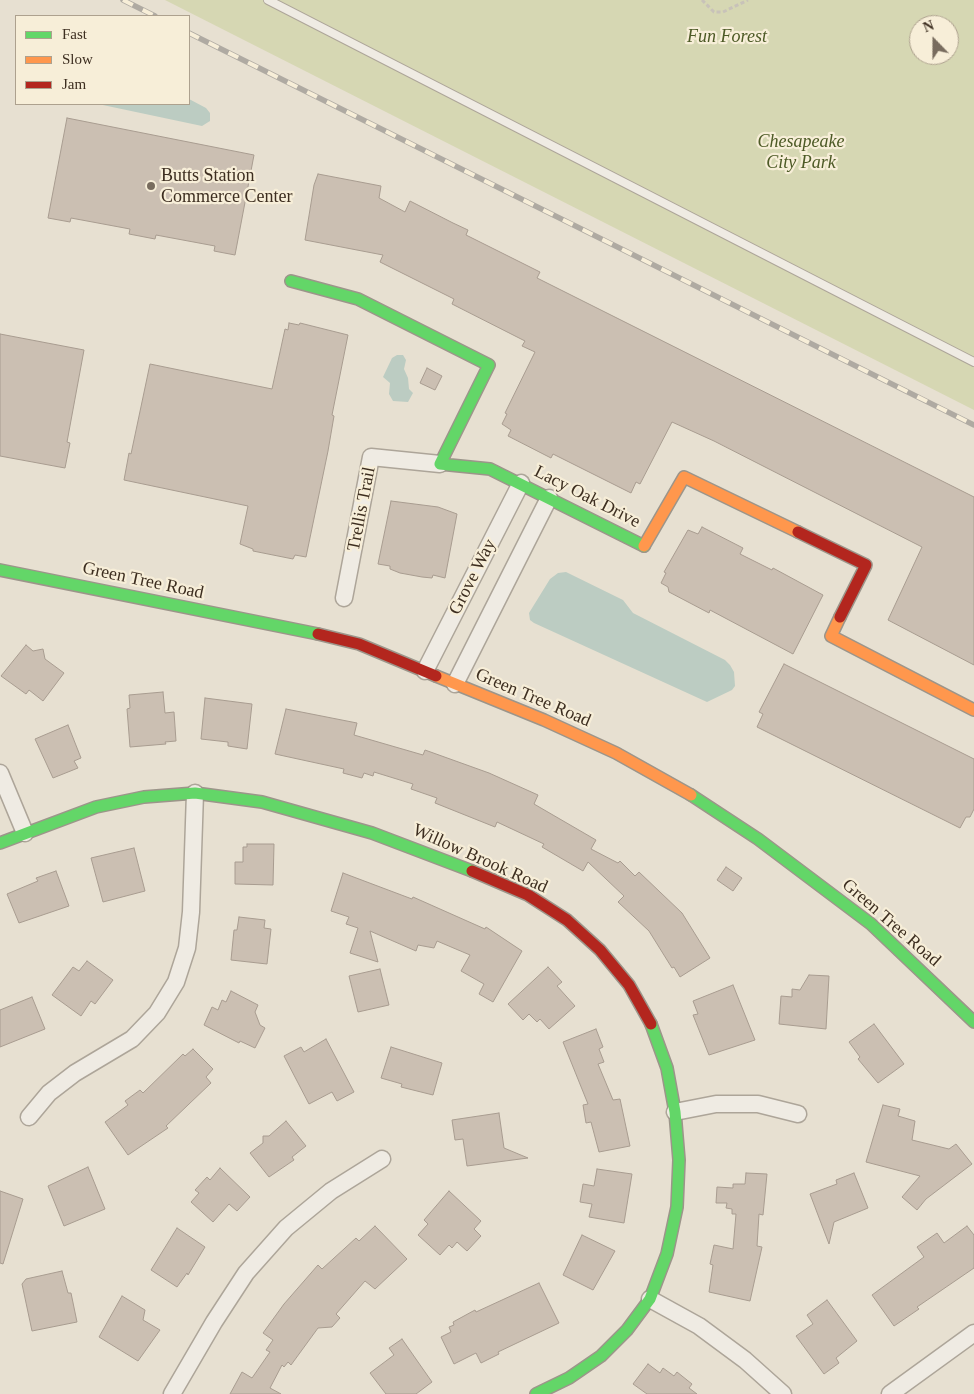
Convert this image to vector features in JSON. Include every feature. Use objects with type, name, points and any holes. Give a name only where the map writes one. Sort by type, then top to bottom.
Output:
[{"type":"street","points":[[291,281],[358,299],[489,365],[440,464]]},
{"type":"street","name":"Trellis Trail","points":[[344,598],[371,457],[440,464]]},
{"type":"street","name":"Lacy Oak Drive","points":[[440,464],[490,469],[645,547],[684,477],[866,565],[831,636],[974,710]]},
{"type":"street","name":"Grove Way","points":[[425,671],[521,483]]},
{"type":"street","name":"Grove Way","points":[[455,684],[549,498]]},
{"type":"street","name":"Green Tree Road","points":[[0,570],[330,636],[359,644],[544,720],[616,753],[710,806],[758,839],[871,924],[974,1022]]},
{"type":"street","points":[[0,773],[25,833]]},
{"type":"street","points":[[29,1117],[50,1093],[74,1073],[132,1039],[157,1013],[176,982],[187,948],[190,921],[195,793]]},
{"type":"street","name":"Willow Brook Road","points":[[0,842],[96,807],[144,798],[195,793],[262,802],[372,833],[455,864],[528,896],[567,920],[600,950],[629,985],[652,1024],[667,1068],[675,1112],[679,1160],[677,1207],[667,1254],[650,1299],[627,1330],[601,1356],[570,1378],[536,1394]]},
{"type":"street","points":[[675,1112],[716,1104],[758,1104],[798,1114]]},
{"type":"street","points":[[172,1394],[214,1322],[246,1273],[286,1228],[331,1191],[382,1159]]},
{"type":"street","points":[[650,1299],[699,1326],[745,1360],[783,1394]]},
{"type":"street","points":[[890,1394],[974,1333]]},
{"type":"lane","points":[[268,0],[974,362]]},
{"type":"path","points":[[702,0],[714,12],[723,12],[748,0]]},
{"type":"green space","name":"Chesapeake City Park","points":[[165,0],[974,0],[974,410]]},
{"type":"shaded area","points":[[190,100],[206,108],[210,113],[210,121],[202,126],[103,105],[190,105]]},
{"type":"shaded area","points":[[397,355],[403,355],[406,360],[404,369],[408,378],[409,389],[413,393],[408,402],[393,401],[389,394],[390,383],[383,377],[392,358]]},
{"type":"shaded area","points":[[566,572],[623,600],[633,613],[725,660],[734,672],[735,686],[732,690],[707,702],[534,623],[530,620],[529,613],[550,579],[558,573]]},
{"type":"building","name":"Butts Station Commerce Center","points":[[67,118],[254,155],[235,255],[214,251],[215,246],[156,235],[155,239],[129,234],[130,229],[71,218],[70,222],[48,218]]},
{"type":"building","points":[[318,174],[381,186],[379,198],[405,212],[410,201],[468,230],[466,235],[540,272],[537,278],[974,497],[974,665],[888,620],[922,547],[714,441],[672,422],[640,484],[636,482],[631,493],[553,454],[551,458],[508,436],[511,430],[502,424],[507,414],[505,413],[535,352],[522,346],[525,341],[452,304],[454,299],[380,262],[383,255],[305,240],[314,185]]},
{"type":"building","points":[[289,323],[299,325],[300,323],[348,335],[332,415],[334,416],[328,451],[306,557],[295,555],[293,559],[253,551],[253,549],[240,544],[248,506],[124,480],[150,364],[272,389],[285,329],[288,330]]},
{"type":"building","points":[[0,334],[84,350],[67,442],[70,443],[65,468],[0,456]]},
{"type":"building","points":[[427,368],[442,376],[435,390],[420,383]]},
{"type":"building","points":[[391,501],[438,507],[457,514],[445,578],[433,575],[432,578],[400,573],[390,569],[390,566],[378,564]]},
{"type":"building","points":[[702,527],[743,548],[740,554],[772,570],[773,568],[823,595],[793,654],[710,610],[709,613],[669,592],[668,587],[661,583],[666,573],[664,572],[688,530],[698,534]]},
{"type":"building","points":[[26,645],[33,651],[43,649],[45,659],[64,673],[43,701],[29,690],[26,694],[1,676]]},
{"type":"building","points":[[784,664],[974,759],[974,809],[970,817],[966,817],[960,828],[757,727],[763,714],[759,712]]},
{"type":"building","points":[[163,692],[165,713],[174,712],[176,741],[165,742],[166,744],[130,747],[127,709],[130,708],[129,695]]},
{"type":"building","points":[[205,698],[252,704],[247,749],[228,746],[228,742],[201,739]]},
{"type":"building","points":[[286,709],[357,723],[354,735],[423,755],[425,750],[489,773],[538,795],[534,804],[596,840],[591,849],[618,863],[620,861],[635,876],[639,872],[682,913],[710,958],[680,977],[674,967],[672,968],[649,931],[618,902],[624,896],[588,862],[583,871],[542,847],[544,844],[497,822],[495,827],[435,803],[437,798],[411,789],[413,784],[374,772],[373,776],[364,773],[362,778],[343,773],[344,769],[275,754]]},
{"type":"building","points":[[68,725],[81,758],[74,761],[78,768],[53,778],[35,739]]},
{"type":"building","points":[[247,844],[274,844],[273,885],[235,884],[235,862],[243,862],[243,847],[247,847]]},
{"type":"building","points":[[134,848],[145,891],[103,902],[91,858]]},
{"type":"building","points":[[726,867],[742,878],[733,891],[717,880]]},
{"type":"building","points":[[56,871],[69,906],[19,923],[7,894],[38,881],[36,878]]},
{"type":"building","points":[[343,873],[412,899],[413,897],[485,929],[486,927],[522,951],[493,1002],[479,994],[484,984],[461,971],[470,955],[437,941],[434,948],[418,945],[416,951],[370,931],[378,962],[350,953],[358,928],[346,924],[349,917],[331,911]]},
{"type":"building","points":[[239,917],[265,920],[264,928],[271,929],[267,964],[231,960],[234,930],[237,930]]},
{"type":"building","points":[[87,961],[113,980],[95,1004],[91,1001],[81,1016],[52,995],[73,967],[79,971]]},
{"type":"building","points":[[548,967],[562,982],[557,986],[575,1006],[549,1029],[540,1019],[537,1022],[529,1014],[523,1020],[508,1004]]},
{"type":"building","points":[[380,969],[389,1005],[358,1012],[349,976]]},
{"type":"building","points":[[809,975],[829,976],[826,1029],[779,1024],[781,996],[792,997],[792,989],[800,990]]},
{"type":"building","points":[[733,985],[755,1040],[709,1055],[693,1015],[698,1014],[693,1001]]},
{"type":"building","points":[[231,991],[258,1005],[255,1012],[260,1025],[265,1028],[255,1048],[240,1041],[239,1043],[204,1025],[212,1007],[218,1010],[222,1000],[226,1002]]},
{"type":"building","points":[[32,997],[45,1029],[0,1047],[0,1010]]},
{"type":"building","points":[[874,1024],[904,1064],[878,1083],[858,1059],[860,1057],[849,1042]]},
{"type":"building","points":[[596,1029],[603,1047],[599,1049],[604,1062],[598,1064],[613,1100],[620,1099],[630,1146],[599,1152],[591,1122],[586,1123],[583,1105],[588,1104],[563,1042]]},
{"type":"building","points":[[326,1039],[354,1092],[337,1101],[332,1092],[309,1104],[284,1056],[301,1047],[304,1052]]},
{"type":"building","points":[[391,1047],[442,1063],[433,1095],[401,1087],[402,1084],[381,1078]]},
{"type":"building","points":[[193,1049],[213,1069],[206,1077],[211,1083],[166,1126],[168,1128],[128,1155],[105,1122],[128,1105],[125,1101],[140,1090],[143,1093],[183,1054],[185,1056]]},
{"type":"building","points":[[883,1105],[900,1109],[898,1116],[915,1121],[912,1140],[949,1149],[956,1144],[972,1164],[926,1199],[917,1210],[902,1197],[920,1176],[866,1162]]},
{"type":"building","points":[[499,1113],[504,1148],[528,1158],[467,1166],[463,1139],[455,1140],[452,1120]]},
{"type":"building","points":[[286,1121],[306,1146],[292,1157],[294,1160],[269,1177],[250,1153],[263,1143],[263,1136],[269,1136]]},
{"type":"building","points":[[88,1167],[105,1209],[64,1226],[48,1186]]},
{"type":"building","points":[[220,1168],[250,1197],[237,1211],[229,1204],[213,1222],[191,1202],[199,1193],[195,1190],[207,1177],[210,1180]]},
{"type":"building","points":[[597,1169],[632,1174],[624,1223],[589,1217],[592,1204],[580,1202],[583,1184],[594,1186]]},
{"type":"building","points":[[746,1173],[767,1174],[763,1215],[759,1214],[757,1246],[762,1247],[750,1301],[709,1292],[713,1265],[710,1264],[714,1245],[733,1249],[736,1214],[732,1214],[732,1209],[726,1208],[727,1203],[716,1203],[717,1187],[733,1188],[733,1184],[745,1184]]},
{"type":"building","points":[[854,1173],[868,1208],[834,1222],[829,1244],[810,1194],[837,1184],[836,1180]]},
{"type":"building","points":[[0,1191],[23,1199],[3,1264],[0,1263]]},
{"type":"building","points":[[449,1191],[481,1221],[474,1229],[481,1236],[467,1251],[457,1242],[452,1248],[449,1245],[440,1255],[418,1235],[428,1224],[424,1220]]},
{"type":"building","points":[[375,1226],[407,1259],[375,1289],[365,1281],[336,1314],[340,1318],[332,1327],[318,1328],[291,1365],[288,1362],[284,1367],[282,1365],[270,1388],[281,1394],[230,1394],[242,1372],[252,1378],[270,1352],[266,1350],[273,1340],[263,1333],[284,1304],[318,1265],[322,1269],[356,1238],[359,1241]]},
{"type":"building","points":[[967,1226],[974,1235],[974,1268],[917,1307],[919,1309],[894,1326],[872,1295],[924,1257],[917,1247],[937,1233],[944,1243]]},
{"type":"building","points":[[177,1228],[205,1247],[188,1275],[187,1273],[177,1287],[151,1270]]},
{"type":"building","points":[[582,1235],[615,1251],[593,1290],[563,1275]]},
{"type":"building","points":[[62,1271],[68,1293],[71,1293],[77,1322],[32,1331],[22,1284],[26,1279]]},
{"type":"building","points":[[539,1283],[559,1323],[498,1352],[499,1354],[481,1363],[476,1353],[454,1364],[441,1337],[451,1332],[449,1327],[454,1325],[453,1322],[475,1310],[476,1312]]},
{"type":"building","points":[[122,1296],[145,1310],[143,1320],[160,1330],[138,1361],[99,1337]]},
{"type":"building","points":[[827,1300],[857,1341],[836,1358],[839,1363],[824,1374],[796,1336],[813,1324],[807,1315]]},
{"type":"building","points":[[402,1339],[432,1382],[416,1394],[386,1394],[370,1373],[394,1355],[389,1348]]},
{"type":"building","points":[[648,1364],[660,1373],[663,1368],[674,1376],[677,1372],[692,1384],[689,1388],[697,1394],[647,1394],[633,1384]]},
{"type":"railway","points":[[123,0],[153,15]]},
{"type":"railway","points":[[190,33],[974,425]]},
{"type":"traffic: fast","points":[[291,281],[358,299],[489,365],[440,464],[490,469],[644,546]]},
{"type":"traffic: fast","points":[[0,570],[318,634]]},
{"type":"traffic: fast","points":[[0,843],[96,807],[144,797],[195,793],[262,802],[372,833],[472,871]]},
{"type":"traffic: fast","points":[[691,795],[758,839],[871,924],[974,1022]]},
{"type":"traffic: fast","points":[[536,1394],[569,1378],[601,1356],[627,1330],[650,1299],[667,1254],[677,1207],[679,1160],[675,1112],[667,1068],[651,1024]]},
{"type":"traffic: slow","points":[[644,546],[684,477],[798,532]]},
{"type":"traffic: slow","points":[[840,617],[831,636],[974,710]]},
{"type":"traffic: slow","points":[[436,676],[544,720],[616,753],[691,795]]},
{"type":"traffic: jam","points":[[798,532],[866,565],[840,617]]},
{"type":"traffic: jam","points":[[318,634],[359,644],[436,676]]},
{"type":"traffic: jam","points":[[472,871],[528,895],[567,920],[600,950],[629,985],[651,1024]]},
{"type":"place","name":"Butts Station Commerce Center","points":[[151,186]]},
{"type":"park label","name":"Fun Forest","points":[[727,37]]}]
